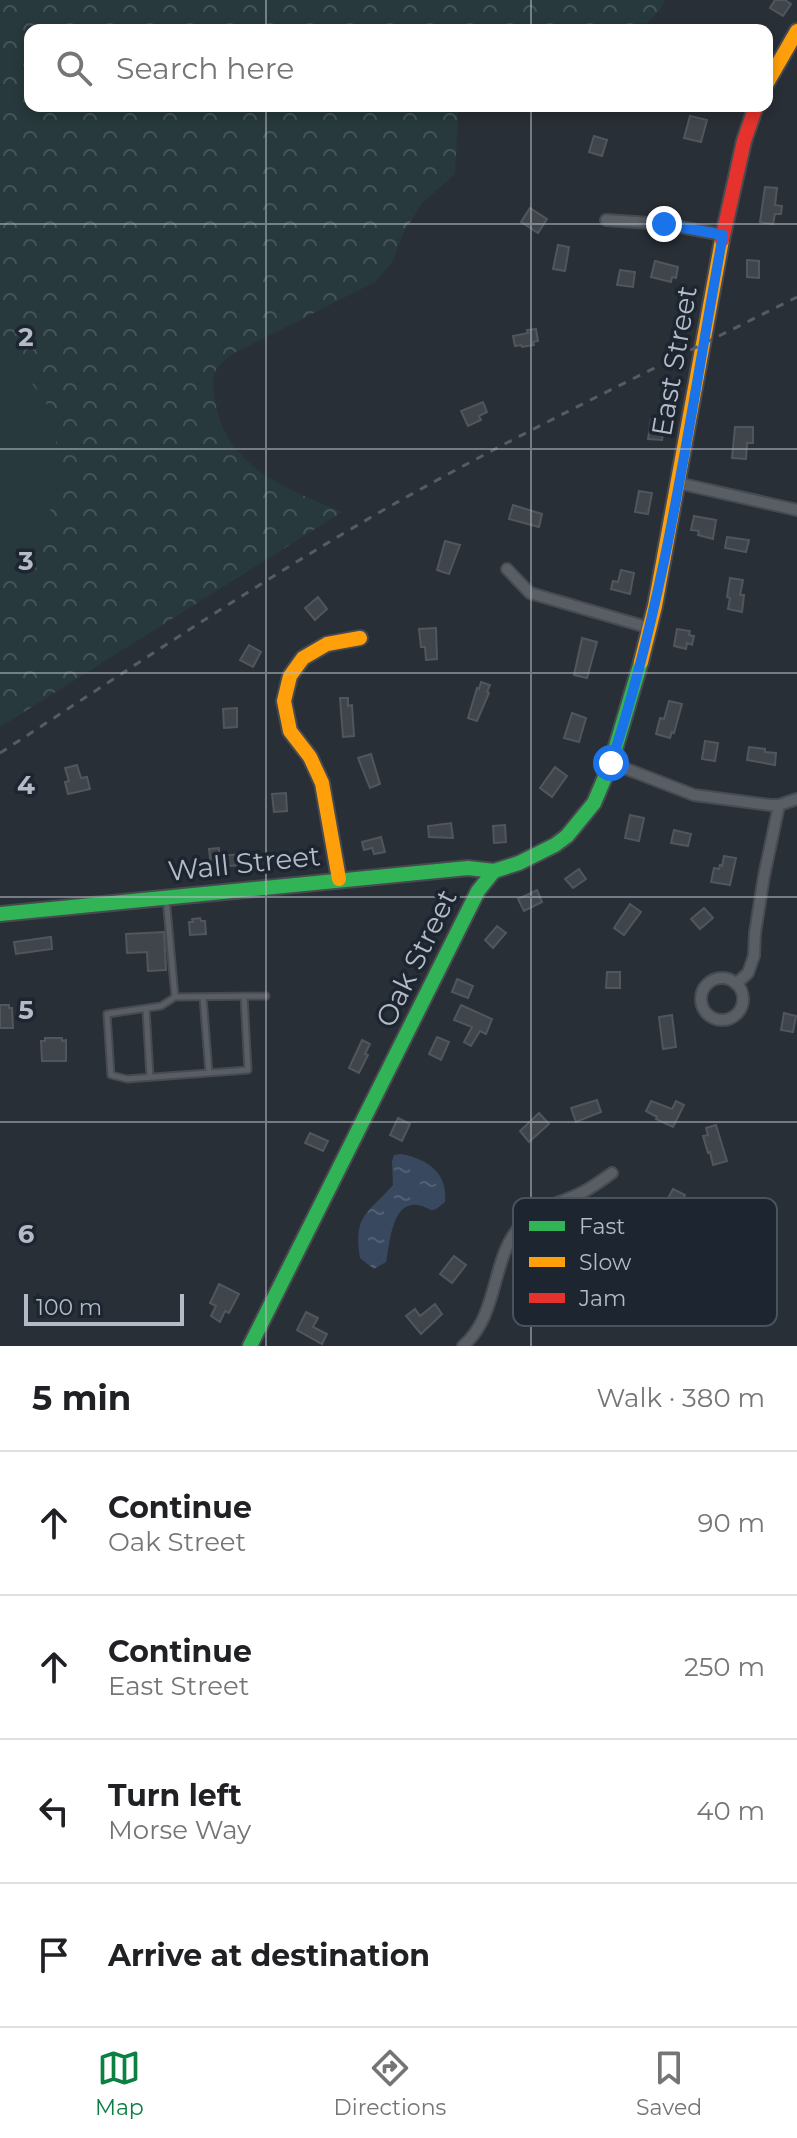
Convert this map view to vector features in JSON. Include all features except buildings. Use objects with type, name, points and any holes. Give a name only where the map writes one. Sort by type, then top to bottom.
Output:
[{"type":"main road","points":[[773,73],[797,31]]},
{"type":"main road","name":"East Street","points":[[650,628],[723,235],[744,141],[754,112]]},
{"type":"main road","name":"Oak Street","points":[[250,1346],[478,891],[494,871],[519,863],[567,836],[594,803],[611,763],[650,628]]},
{"type":"main road","points":[[339,879],[322,783],[310,757],[290,731],[284,701],[290,676],[303,658],[327,644],[360,638]]},
{"type":"main road","name":"Wall Street","points":[[0,914],[339,879],[468,868],[494,871]]},
{"type":"street","points":[[606,220],[664,224],[723,235]]},
{"type":"street","points":[[678,483],[797,510]]},
{"type":"street","points":[[507,569],[530,593],[650,628]]},
{"type":"street","points":[[611,763],[694,795],[779,805],[797,799]]},
{"type":"street","points":[[736,984],[748,973],[754,956],[758,914],[779,805]]},
{"type":"street","points":[[724,978],[736,984],[743,998],[737,1013],[722,1019],[707,1014],[701,999],[707,984],[724,978]]},
{"type":"street","points":[[569,1198],[612,1173]]},
{"type":"street","points":[[463,1346],[483,1319],[494,1294],[499,1266],[513,1238]]},
{"type":"lane","points":[[166,897],[175,997]]},
{"type":"lane","points":[[244,996],[248,1070],[127,1079],[111,1075],[107,1014],[161,1006],[175,997],[203,997],[244,996],[266,996]]},
{"type":"lane","points":[[203,997],[209,1073]]},
{"type":"lane","points":[[146,1009],[150,1077]]},
{"type":"green space","points":[[0,0],[665,0],[646,24],[24,24],[24,112],[459,112],[455,174],[422,203],[403,234],[393,261],[375,282],[234,353],[219,365],[214,374],[216,406],[223,428],[234,446],[264,474],[342,512],[0,727],[0,563],[33,541],[45,525],[61,479],[53,421],[46,403],[0,340]]},
{"type":"green space","points":[[0,340],[46,403],[53,421],[61,479],[45,525],[33,541],[0,563]]},
{"type":"water","points":[[394,1155],[419,1159],[434,1169],[443,1183],[445,1202],[433,1210],[417,1205],[402,1210],[393,1226],[386,1262],[374,1269],[360,1258],[358,1243],[361,1223],[393,1185],[392,1161]]},
{"type":"railway","points":[[0,753],[244,594],[394,504],[543,424],[797,297]]},
{"type":"traffic: fast","points":[[250,1346],[478,891],[494,871],[519,863],[567,836],[594,803],[611,763],[641,662]]},
{"type":"traffic: fast","points":[[0,914],[468,868],[494,871]]},
{"type":"traffic: slow","points":[[773,73],[797,31]]},
{"type":"traffic: slow","points":[[641,662],[655,606],[722,240]]},
{"type":"traffic: slow","points":[[339,879],[322,783],[310,757],[290,731],[284,701],[290,676],[303,658],[327,644],[360,638]]},
{"type":"traffic: jam","points":[[722,240],[744,141],[754,112]]},
{"type":"route","points":[[611,763],[655,606],[723,235],[664,224]]}]
